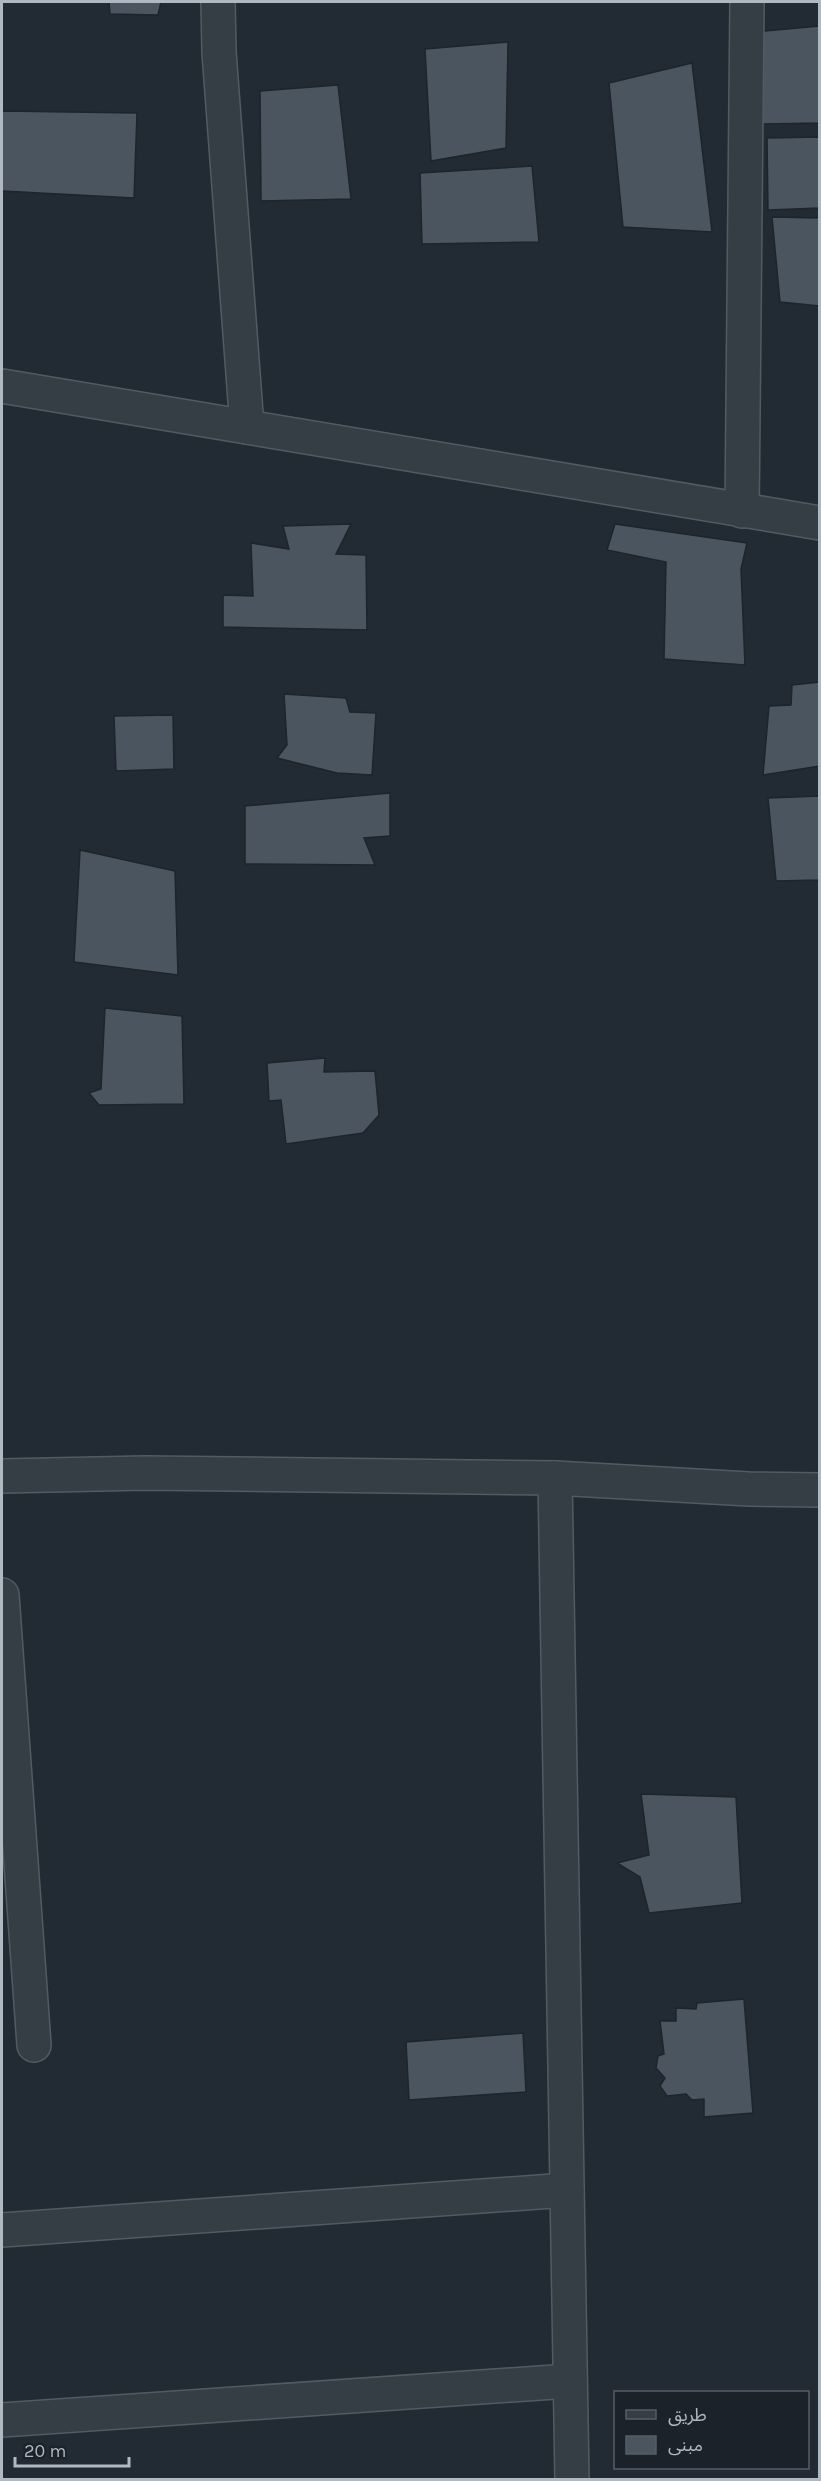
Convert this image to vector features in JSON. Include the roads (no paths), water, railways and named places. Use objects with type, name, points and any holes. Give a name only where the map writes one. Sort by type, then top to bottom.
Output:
[{"type":"street","points":[[218,2],[219,52],[247,427]]},
{"type":"street","points":[[742,511],[747,2]]},
{"type":"street","points":[[2,386],[819,523]]},
{"type":"street","points":[[2,1476],[145,1473],[555,1478],[749,1489],[819,1490]]},
{"type":"street","points":[[555,1478],[572,2480]]},
{"type":"street","points":[[2,1595],[34,2045]]},
{"type":"street","points":[[2,2229],[567,2190]]},
{"type":"street","points":[[2,2420],[569,2381]]}]
